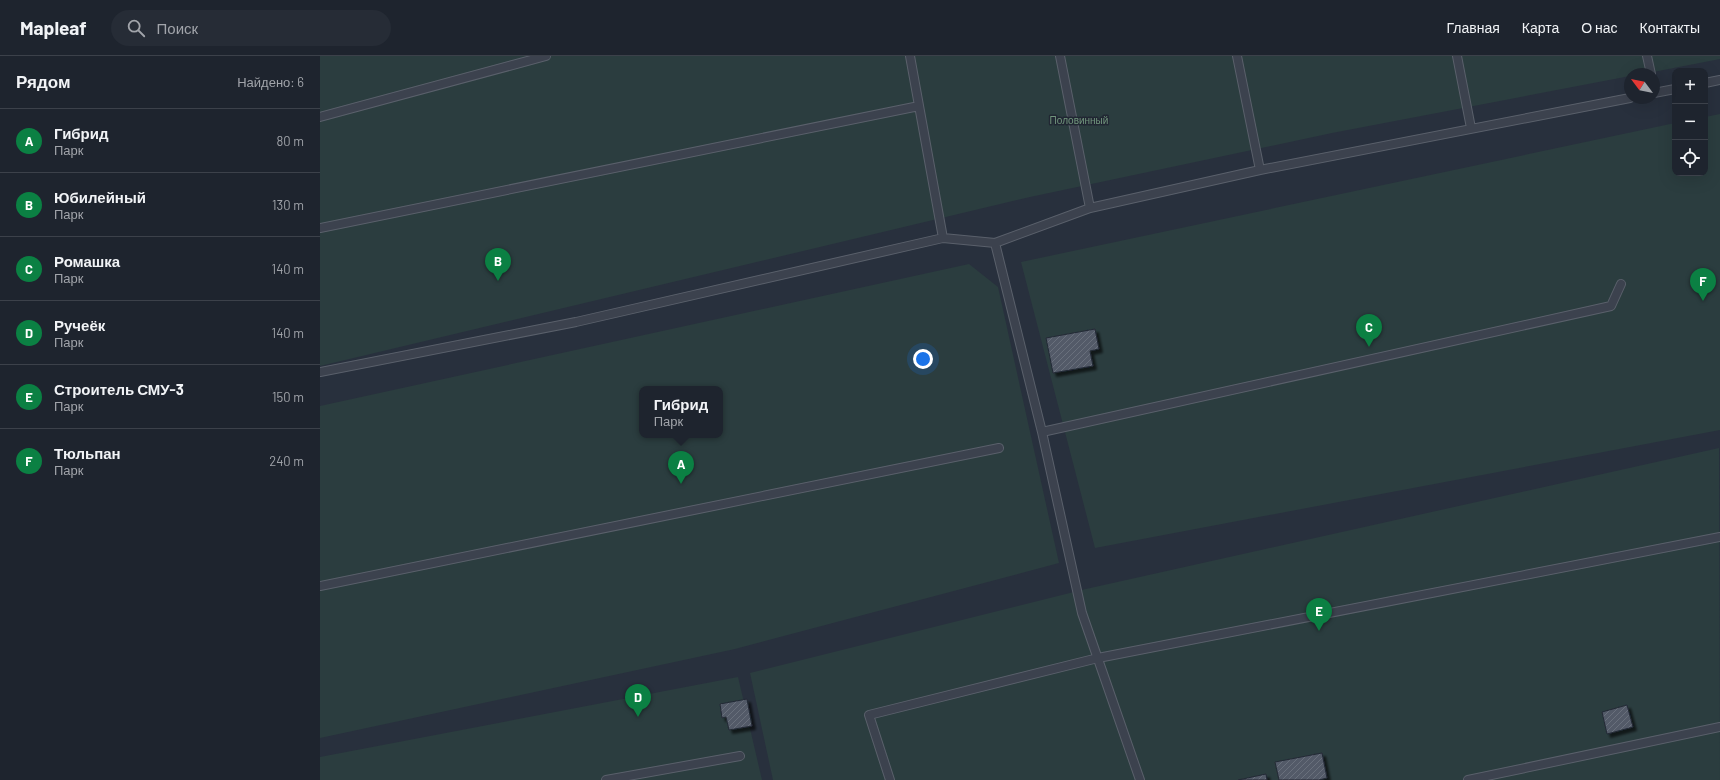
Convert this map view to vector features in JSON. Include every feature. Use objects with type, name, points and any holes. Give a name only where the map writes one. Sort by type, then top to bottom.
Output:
[{"type":"lane","points":[[320,117],[546,56]]},
{"type":"lane","points":[[910,56],[943,238]]},
{"type":"lane","points":[[1060,56],[1090,208]]},
{"type":"lane","points":[[1237,56],[1260,170]]},
{"type":"lane","points":[[1457,56],[1471,128]]},
{"type":"lane","points":[[1647,56],[1650,68]]},
{"type":"lane","points":[[1708,82],[1720,80]]},
{"type":"lane","points":[[1660,90],[1672,89]]},
{"type":"lane","points":[[320,372],[576,322],[943,238],[995,243],[1090,208],[1260,170],[1624,99]]},
{"type":"lane","points":[[320,228],[919,106]]},
{"type":"lane","points":[[995,243],[1042,432],[1082,613],[1140,780]]},
{"type":"lane","points":[[1042,432],[1611,306],[1621,284]]},
{"type":"lane","points":[[320,586],[999,448]]},
{"type":"lane","points":[[890,780],[869,715],[1098,658],[1720,537]]},
{"type":"lane","points":[[1468,780],[1720,727]]},
{"type":"lane","points":[[606,780],[740,756]]},
{"type":"green space","name":"Половинный","points":[[320,56],[1720,56],[1720,59],[1660,71],[1660,68],[1624,68],[1624,77],[1332,133],[1030,197],[320,366]]},
{"type":"green space","points":[[1720,114],[1720,430],[1095,548],[1021,262],[1672,124],[1672,176],[1708,176],[1708,116]]},
{"type":"green space","points":[[969,264],[998,287],[1059,563],[735,649],[320,738],[320,406]]},
{"type":"green space","points":[[1719,448],[1720,780],[773,780],[750,673],[1086,589]]},
{"type":"green space","points":[[738,677],[762,780],[320,780],[320,757]]},
{"type":"building","points":[[1095,329],[1099,349],[1090,351],[1093,366],[1053,373],[1046,338]]},
{"type":"building","points":[[747,699],[752,726],[729,730],[726,717],[722,718],[720,704]]},
{"type":"building","points":[[1627,705],[1633,727],[1607,734],[1602,712]]},
{"type":"building","points":[[1322,753],[1327,778],[1319,780],[1279,780],[1275,762]]},
{"type":"building","points":[[1266,774],[1267,780],[1238,780]]},
{"type":"place","name":"Юбилейный","points":[[498,281]]},
{"type":"place","name":"Тюльпан","points":[[1703,301]]},
{"type":"place","name":"Ромашка","points":[[1369,347]]},
{"type":"place","name":"Гибрид","points":[[681,484]]},
{"type":"place","name":"Строитель СМУ-3","points":[[1319,631]]},
{"type":"place","name":"Ручеёк","points":[[638,717]]}]
